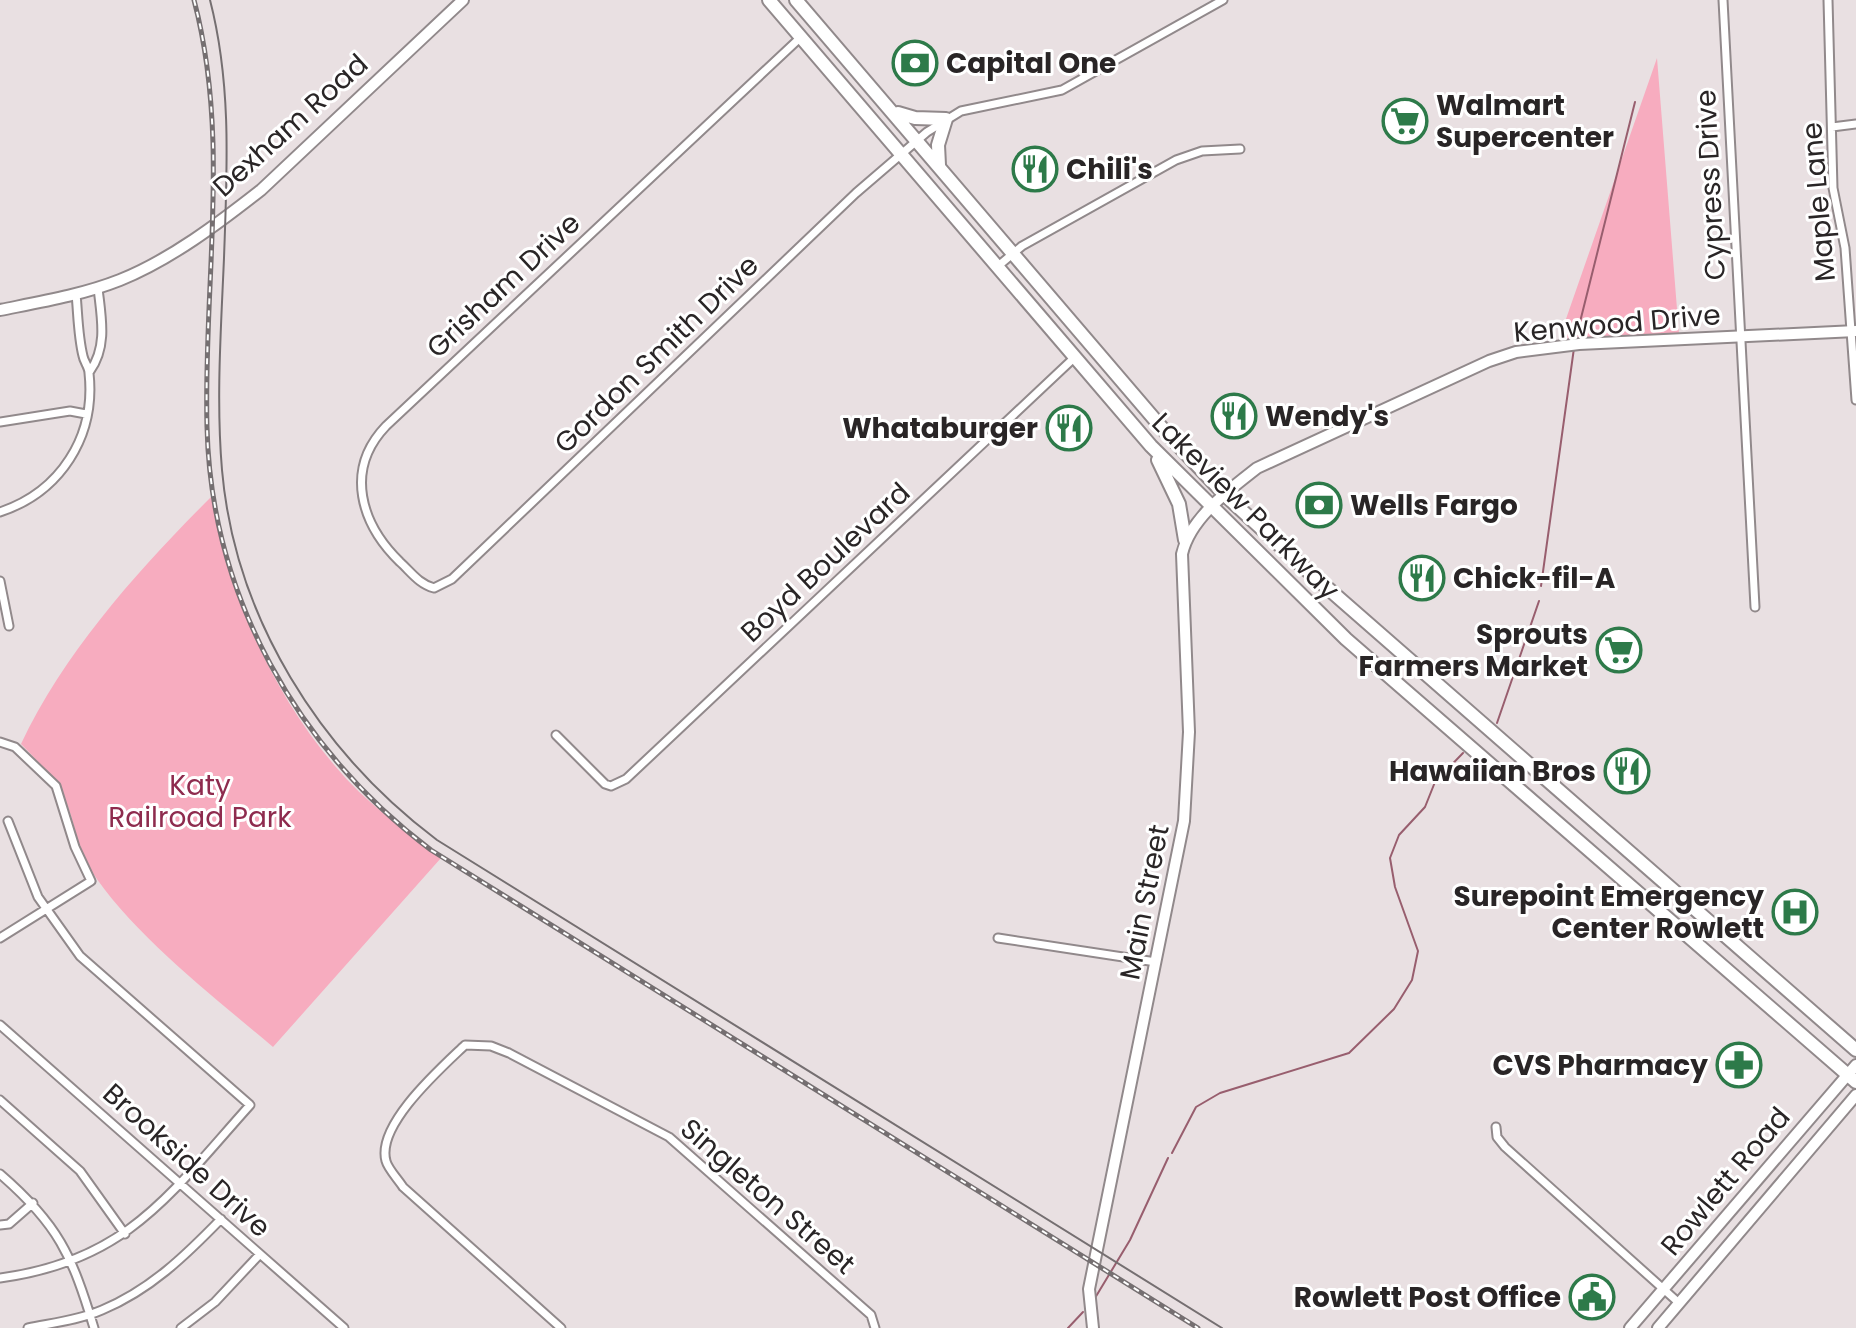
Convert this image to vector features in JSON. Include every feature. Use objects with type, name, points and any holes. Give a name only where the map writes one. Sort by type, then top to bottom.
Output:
[{"type":"main road","name":"Lakeview Parkway","points":[[769,0],[1151,446],[1211,509],[1338,631],[1853,1074]]},
{"type":"main road","name":"Lakeview Parkway","points":[[796,0],[895,112],[1084,337],[1225,495],[1413,664],[1856,1050]]},
{"type":"main road","points":[[802,36],[817,24]]},
{"type":"main road","points":[[895,112],[915,118],[946,119],[938,145],[939,165]]},
{"type":"main road","points":[[1075,357],[1084,337]]},
{"type":"main road","points":[[1075,357],[1094,348]]},
{"type":"main road","points":[[1151,446],[1179,504],[1185,540]]},
{"type":"main road","points":[[1397,682],[1413,664]]},
{"type":"main road","points":[[1550,815],[1566,798]]},
{"type":"main road","points":[[1681,929],[1695,911]]},
{"type":"street","name":"Dexham Road","points":[[0,310],[98,288],[152,264],[261,190],[463,0]]},
{"type":"street","name":"Gordon Smith Drive","points":[[442,586],[918,139],[946,119],[991,102],[1044,96],[1062,90],[1223,0]]},
{"type":"street","name":"Cypress Drive","points":[[1723,0],[1755,607]]},
{"type":"street","name":"Maple Lane","points":[[1828,0],[1833,188],[1845,248],[1854,331],[1856,400]]},
{"type":"street","name":"Grisham Drive","points":[[442,586],[423,584],[388,551],[373,529],[362,483],[367,449],[386,426],[802,36]]},
{"type":"street","points":[[1832,127],[1856,124]]},
{"type":"street","points":[[997,267],[1012,253],[1176,160],[1202,151],[1240,149]]},
{"type":"street","points":[[0,512],[37,496],[64,470],[81,437],[90,371],[97,361],[102,338],[98,288]]},
{"type":"street","points":[[76,294],[83,358],[90,371]]},
{"type":"street","name":"Kenwood Drive","points":[[1225,495],[1257,468],[1489,361],[1560,346],[1854,331]]},
{"type":"street","name":"Boyd Boulevard","points":[[556,735],[599,780],[611,786],[626,779],[1075,357]]},
{"type":"street","points":[[0,422],[70,411],[86,414]]},
{"type":"street","points":[[1185,540],[1225,495]]},
{"type":"street","name":"Main Street","points":[[1093,1328],[1089,1289],[1181,849],[1189,777],[1182,595],[1185,540]]},
{"type":"street","points":[[0,581],[9,626]]},
{"type":"street","points":[[0,742],[15,747],[56,786],[75,847],[91,881],[0,938]]},
{"type":"street","points":[[0,1278],[38,1273],[71,1262],[125,1234],[154,1212],[250,1105],[80,956],[45,908],[8,821]]},
{"type":"street","points":[[998,938],[1156,962]]},
{"type":"street","name":"Brookside Drive","points":[[0,1025],[181,1182],[340,1327]]},
{"type":"street","name":"Singleton Street","points":[[561,1328],[403,1187],[386,1161],[385,1139],[394,1122],[465,1045],[491,1046],[509,1053],[669,1137],[871,1315],[875,1328]]},
{"type":"street","name":"Rowlett Road","points":[[1630,1328],[1853,1074]]},
{"type":"street","name":"Rowlett Road","points":[[1658,1328],[1856,1095]]},
{"type":"street","points":[[0,1100],[80,1171],[125,1234]]},
{"type":"street","points":[[1496,1127],[1497,1137],[1505,1147],[1679,1303]]},
{"type":"street","points":[[0,1174],[33,1203],[53,1227],[71,1262],[94,1328]]},
{"type":"street","points":[[0,1225],[9,1224],[33,1203]]},
{"type":"street","points":[[28,1328],[90,1315],[144,1289],[183,1259],[221,1219]]},
{"type":"street","points":[[181,1328],[215,1302],[260,1254]]},
{"type":"green space","points":[[1657,58],[1679,334],[1559,339]]},
{"type":"green space","name":"Katy Railroad Park","points":[[211,497],[241,605],[291,706],[312,737],[359,792],[441,858],[273,1047],[175,964],[108,894],[90,869],[79,846],[60,789],[21,744],[59,676],[81,644],[131,582]]},
{"type":"waterway","points":[[1575,342],[1635,102]]},
{"type":"waterway","points":[[1541,586],[1574,348]]},
{"type":"waterway","points":[[1497,723],[1539,601]]},
{"type":"waterway","points":[[1172,1153],[1196,1107],[1220,1093],[1349,1053],[1394,1009],[1412,980],[1418,951],[1395,887],[1390,858],[1399,835],[1425,807],[1435,782],[1463,753]]},
{"type":"waterway","points":[[1095,1298],[1130,1240],[1168,1158]]},
{"type":"waterway","points":[[1068,1328],[1083,1312]]},
{"type":"tram line","points":[[210,0],[225,96],[226,193],[219,417],[230,525],[245,578],[265,629],[290,678],[321,723],[356,766],[395,805],[437,840],[1222,1328]]},
{"type":"railway","points":[[194,0],[205,53],[213,159],[207,374],[212,490],[225,550],[244,608],[270,664],[302,716],[340,765],[383,810],[431,850],[1198,1328]]},
{"type":"place","name":"Capital One","points":[[915,63]]},
{"type":"place","name":"Walmart Supercenter","points":[[1405,121]]},
{"type":"place","name":"Chili's","points":[[1035,169]]},
{"type":"place","name":"Wendy's","points":[[1234,416]]},
{"type":"place","name":"Whataburger","points":[[1069,428]]},
{"type":"place","name":"Wells Fargo","points":[[1319,505]]},
{"type":"place","name":"Chick-fil-A","points":[[1422,578]]},
{"type":"place","name":"Sprouts Farmers Market","points":[[1619,650]]},
{"type":"place","name":"Hawaiian Bros","points":[[1627,771]]},
{"type":"place","name":"Surepoint Emergency Center Rowlett","points":[[1795,912]]},
{"type":"place","name":"CVS Pharmacy","points":[[1739,1065]]},
{"type":"place","name":"Rowlett Post Office","points":[[1592,1297]]}]
